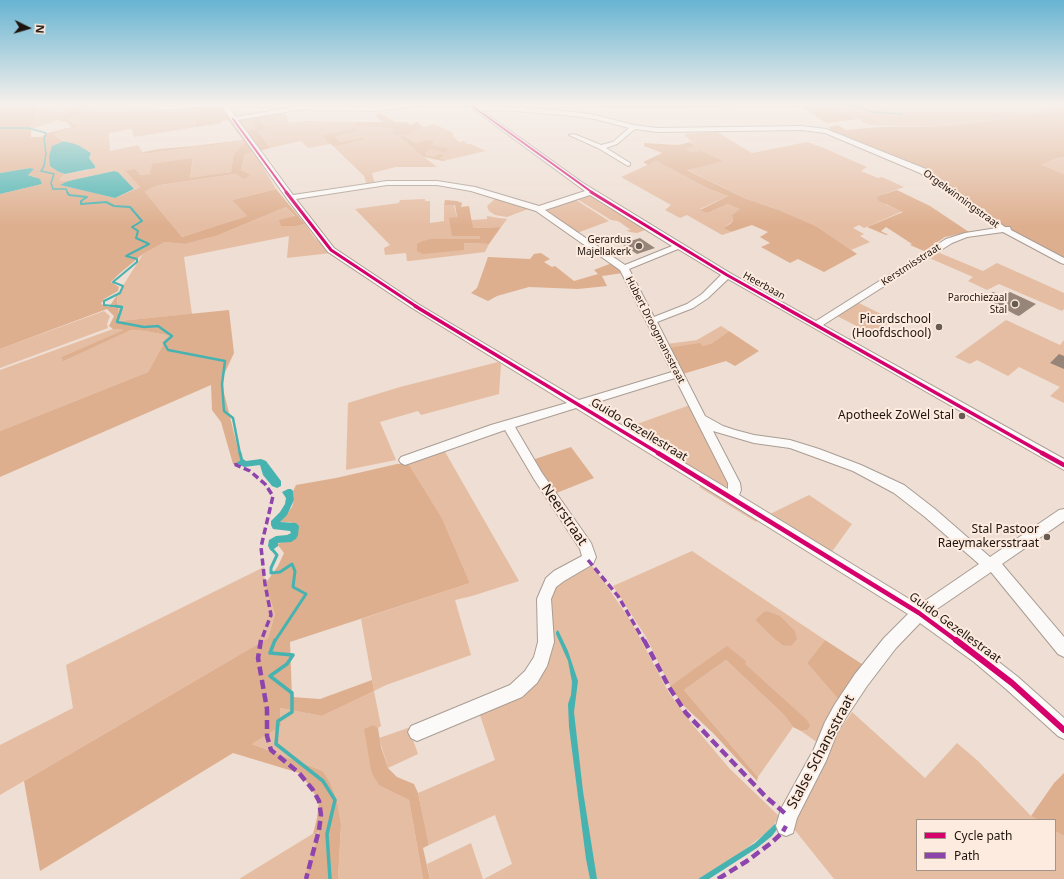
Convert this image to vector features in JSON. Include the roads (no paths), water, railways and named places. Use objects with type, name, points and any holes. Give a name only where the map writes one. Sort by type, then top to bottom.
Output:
[{"type":"street","name":"Guido Gezellestraat","points":[[252,144],[331,250],[415,306],[730,496],[919,613],[1007,678],[1064,730]]},
{"type":"street","name":"Heerbaan","points":[[525,144],[591,192],[727,275],[1064,465]]},
{"type":"street","points":[[593,144],[628,164]]},
{"type":"street","points":[[600,147],[611,144]]},
{"type":"street","name":"Orgelwinningstraat","points":[[859,144],[923,171],[1003,229],[1064,261]]},
{"type":"street","name":"Hubert Droogmansstraat","points":[[291,198],[387,183],[436,183],[472,188],[539,209],[624,268],[734,483],[735,490],[730,496]]},
{"type":"street","points":[[539,209],[591,192]]},
{"type":"street","name":"Kerstmisstraat","points":[[816,324],[949,241],[965,235],[1015,228]]},
{"type":"street","points":[[624,268],[679,246]]},
{"type":"street","points":[[651,321],[690,306],[705,296],[727,275]]},
{"type":"street","points":[[405,460],[495,428],[508,426],[677,374]]},
{"type":"street","points":[[700,418],[719,428],[754,440],[790,444],[815,452],[881,479],[899,489],[930,513],[988,564],[997,568],[1010,582],[1064,650]]},
{"type":"street","name":"Neerstraat","points":[[417,732],[516,690],[531,677],[541,660],[546,642],[544,599],[551,583],[559,576],[588,560],[589,557],[586,547],[542,482],[508,426]]},
{"type":"street","name":"Stalse Schansstraat","points":[[786,826],[788,816],[841,710],[861,680],[890,643],[919,613],[988,564],[1064,514]]},
{"type":"water","points":[[57,144],[78,145],[91,153],[89,158],[95,168],[65,174],[59,172],[50,166],[49,156],[52,146]]},
{"type":"water","points":[[30,168],[34,169],[28,175],[40,179],[42,184],[0,194],[0,173]]},
{"type":"water","points":[[114,171],[118,172],[134,189],[115,198],[60,185],[68,181]]},
{"type":"water","points":[[243,459],[246,461],[261,459],[266,461],[281,481],[281,486],[277,488],[272,486],[263,475],[260,465],[244,467],[236,463]]},
{"type":"water","points":[[288,489],[293,491],[294,500],[287,515],[280,522],[296,523],[299,526],[298,535],[296,539],[291,542],[278,543],[278,546],[271,551],[268,546],[269,540],[276,536],[291,533],[290,531],[273,529],[271,525],[271,521],[280,512],[285,504],[286,498],[282,492]]},
{"type":"water","points":[[558,630],[568,651],[578,681],[574,712],[583,791],[597,879],[590,879],[586,859],[569,727],[568,704],[571,695],[572,682],[568,661],[556,634]]},
{"type":"water","points":[[775,824],[778,828],[772,836],[757,848],[709,879],[698,879],[755,843]]},
{"type":"waterway","points":[[45,144],[46,154],[44,166],[41,171],[54,174],[51,183],[53,189],[66,189],[68,193]]},
{"type":"waterway","points":[[67,192],[69,195],[87,197],[81,201],[81,204],[106,202],[114,206],[130,207],[142,221],[132,227],[138,231],[136,238],[149,244],[126,256],[137,259],[137,262],[113,282],[123,286],[120,293],[104,301],[104,305],[122,307]]},
{"type":"waterway","points":[[116,306],[122,307]]},
{"type":"waterway","points":[[122,307],[117,322],[144,327],[158,326],[172,336],[164,343],[168,350],[225,361],[222,384],[224,411],[233,418],[240,454]]},
{"type":"waterway","points":[[240,453],[242,461]]},
{"type":"waterway","points":[[271,548],[277,555],[271,568],[271,573],[280,572],[292,564],[295,571],[293,587],[306,594],[275,641]]},
{"type":"waterway","points":[[275,640],[270,653],[293,655],[287,664],[270,676],[292,693],[292,712],[278,721],[276,744],[323,781],[335,800],[327,834],[330,879]]},
{"type":"place","name":"Gerardus Majellakerk","points":[[639,246]]},
{"type":"place","name":"Parochiezaal Stal","points":[[1015,304]]},
{"type":"place","name":"Picardschool (Hoofdschool)","points":[[939,327]]},
{"type":"place","name":"Apotheek ZoWel Stal","points":[[962,416]]},
{"type":"place","name":"Stal Pastoor Raeymakersstraat","points":[[1047,537]]}]
